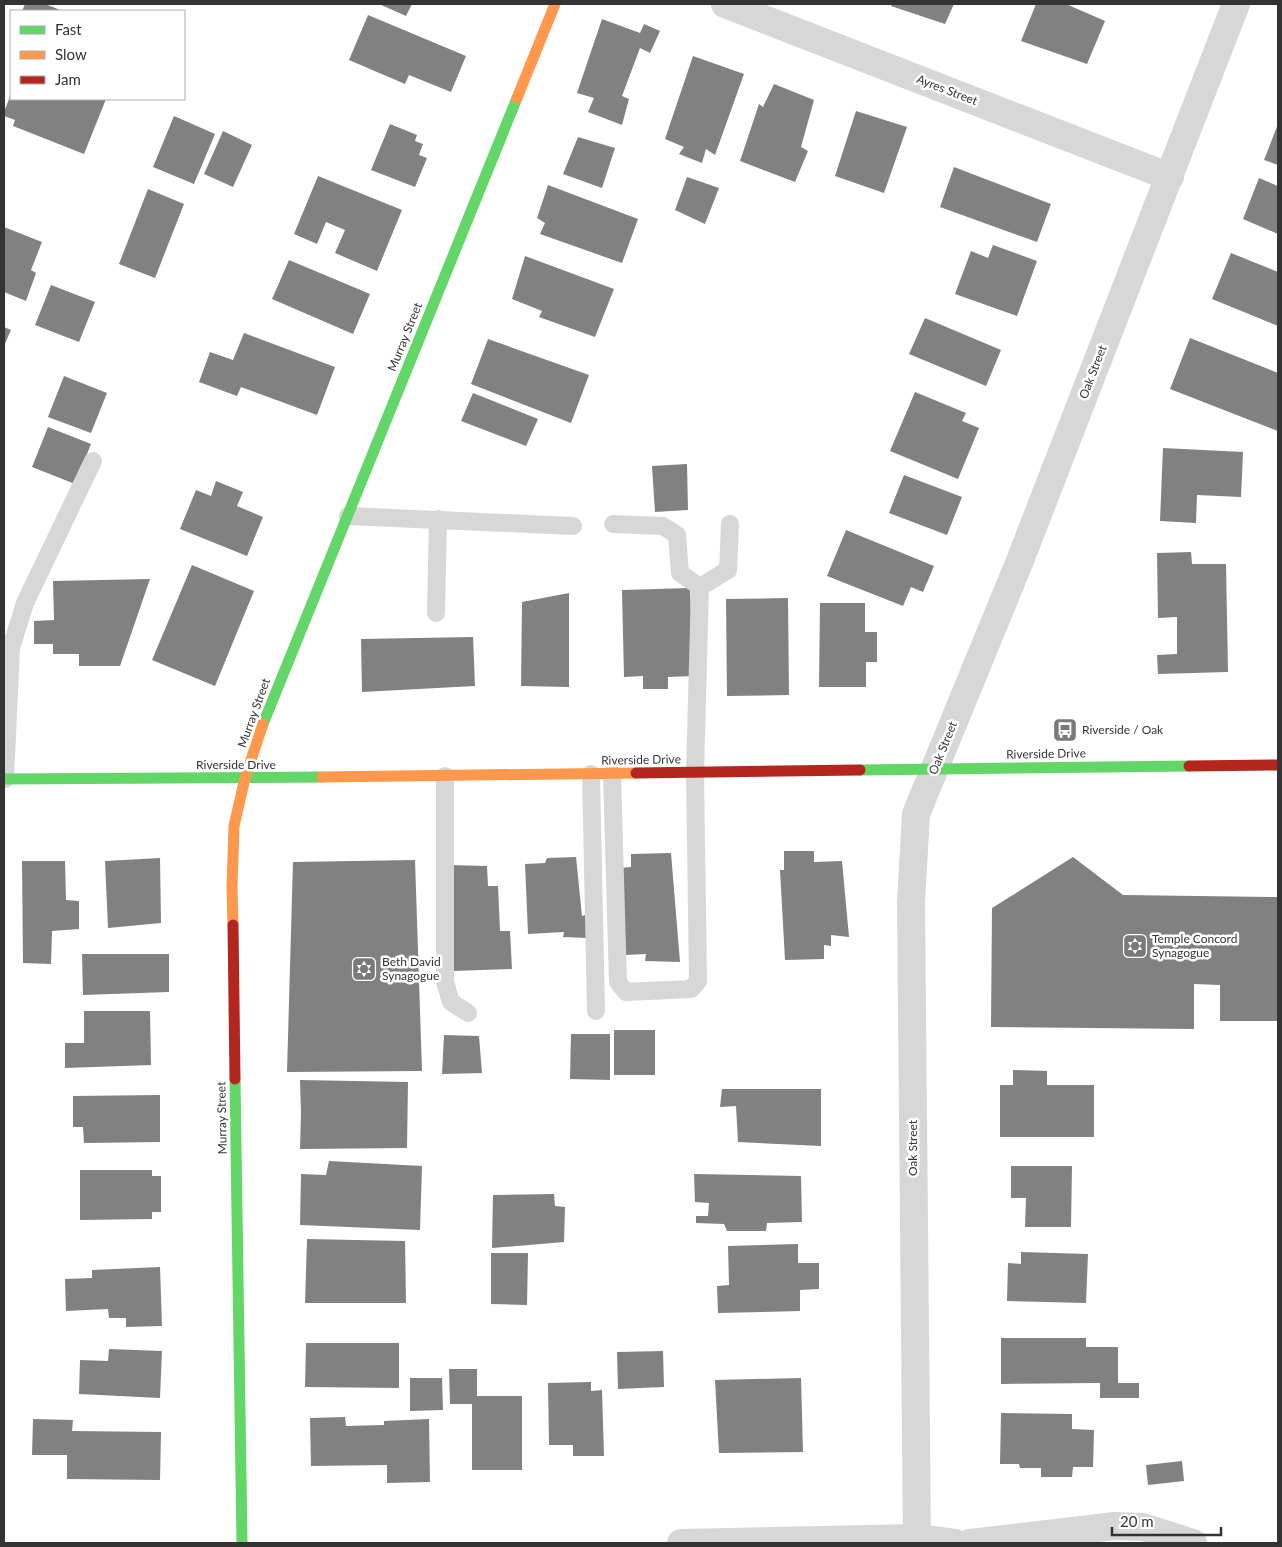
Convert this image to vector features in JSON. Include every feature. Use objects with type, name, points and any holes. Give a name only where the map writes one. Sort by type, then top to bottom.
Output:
[{"type":"street","name":"Murray Street","points":[[242,1543],[232,887],[234,826],[245,778],[262,727],[555,4]]},
{"type":"street","name":"Ayres Street","points":[[725,4],[1170,177]]},
{"type":"street","name":"Oak Street","points":[[917,1541],[911,903],[916,814],[1019,563],[1236,4]]},
{"type":"street","name":"Riverside Drive","points":[[4,779],[445,776],[1278,765]]},
{"type":"street","points":[[970,1543],[1115,1526],[1143,1527],[1193,1543]]},
{"type":"street","points":[[681,1543],[917,1541],[955,1543]]},
{"type":"lane","points":[[4,779],[11,648],[25,603],[93,461]]},
{"type":"lane","points":[[348,516],[573,526]]},
{"type":"lane","points":[[436,612],[438,519]]},
{"type":"lane","points":[[613,524],[663,526],[677,535],[680,574],[700,587]]},
{"type":"lane","points":[[700,587],[728,570],[730,524]]},
{"type":"lane","points":[[612,774],[618,982],[626,992],[691,989],[698,981],[696,773],[700,587]]},
{"type":"lane","points":[[591,774],[596,1011]]},
{"type":"lane","points":[[445,776],[445,982],[451,1002],[468,1013]]},
{"type":"building","points":[[25,4],[45,4],[60,10],[22,10]]},
{"type":"building","points":[[379,4],[412,4],[406,16]]},
{"type":"building","points":[[892,4],[954,4],[945,24],[891,6]]},
{"type":"building","points":[[1036,4],[1066,4],[1105,21],[1087,64],[1021,41]]},
{"type":"building","points":[[368,15],[466,56],[451,92],[409,75],[405,84],[349,60]]},
{"type":"building","points":[[602,19],[640,33],[644,24],[660,31],[650,53],[640,48],[622,96],[629,99],[622,125],[588,112],[594,98],[577,93]]},
{"type":"building","points":[[693,56],[744,74],[715,155],[706,149],[702,163],[679,154],[684,147],[665,139]]},
{"type":"building","points":[[774,84],[814,100],[801,147],[808,151],[795,182],[740,161],[759,104],[763,107]]},
{"type":"building","points":[[10,97],[10,100],[106,100],[84,154],[13,126],[15,120],[4,116]]},
{"type":"building","points":[[856,111],[907,127],[884,193],[835,176]]},
{"type":"building","points":[[174,116],[215,134],[194,184],[153,167]]},
{"type":"building","points":[[390,124],[417,135],[415,141],[423,144],[419,155],[427,158],[415,187],[371,170]]},
{"type":"building","points":[[1278,124],[1278,165],[1264,160]]},
{"type":"building","points":[[223,131],[252,145],[233,187],[204,174]]},
{"type":"building","points":[[578,137],[615,148],[602,188],[563,174]]},
{"type":"building","points":[[954,167],[1051,204],[1037,242],[940,207]]},
{"type":"building","points":[[318,176],[402,210],[377,271],[335,253],[345,230],[326,222],[317,244],[294,234]]},
{"type":"building","points":[[687,177],[719,188],[705,224],[675,210]]},
{"type":"building","points":[[1259,178],[1278,186],[1278,234],[1243,219]]},
{"type":"building","points":[[548,185],[638,219],[622,263],[540,234],[545,223],[537,218]]},
{"type":"building","points":[[148,189],[184,204],[155,278],[119,264]]},
{"type":"building","points":[[4,227],[42,242],[31,270],[36,273],[26,301],[4,292]]},
{"type":"building","points":[[993,245],[1037,261],[1017,316],[955,294],[971,251],[988,258]]},
{"type":"building","points":[[1231,253],[1278,272],[1278,326],[1212,299]]},
{"type":"building","points":[[525,256],[614,289],[595,337],[539,317],[542,311],[512,299]]},
{"type":"building","points":[[289,260],[370,294],[353,334],[272,299]]},
{"type":"building","points":[[51,285],[95,302],[79,342],[35,325]]},
{"type":"building","points":[[925,318],[1001,350],[986,386],[909,354]]},
{"type":"building","points":[[4,327],[11,330],[4,346]]},
{"type":"building","points":[[244,333],[335,367],[317,415],[241,387],[237,396],[199,382],[210,352],[233,360]]},
{"type":"building","points":[[1190,338],[1278,373],[1278,431],[1170,389]]},
{"type":"building","points":[[488,339],[589,375],[571,423],[471,384]]},
{"type":"building","points":[[64,376],[107,393],[91,433],[48,417]]},
{"type":"building","points":[[915,392],[966,413],[962,421],[979,428],[958,479],[890,451]]},
{"type":"building","points":[[473,393],[538,419],[526,446],[461,421]]},
{"type":"building","points":[[48,427],[91,444],[75,484],[32,467]]},
{"type":"building","points":[[1163,448],[1243,452],[1241,497],[1197,495],[1196,523],[1160,521]]},
{"type":"building","points":[[687,464],[688,510],[655,512],[652,466]]},
{"type":"building","points":[[904,475],[962,497],[947,535],[889,513]]},
{"type":"building","points":[[216,481],[243,492],[237,506],[263,517],[247,556],[180,529],[196,490],[211,496]]},
{"type":"building","points":[[846,530],[934,566],[923,592],[911,587],[903,606],[827,576]]},
{"type":"building","points":[[1191,552],[1192,564],[1226,564],[1228,672],[1158,674],[1157,655],[1177,654],[1177,617],[1158,618],[1157,553]]},
{"type":"building","points":[[192,565],[254,591],[215,686],[152,660]]},
{"type":"building","points":[[150,579],[120,666],[79,666],[79,654],[53,654],[53,644],[34,644],[34,621],[54,620],[53,581]]},
{"type":"building","points":[[690,588],[693,676],[668,677],[668,689],[643,689],[643,676],[624,677],[622,590]]},
{"type":"building","points":[[569,593],[569,687],[521,686],[522,602]]},
{"type":"building","points":[[788,598],[789,695],[727,696],[726,599]]},
{"type":"building","points":[[820,603],[865,603],[865,632],[877,632],[877,662],[866,662],[866,687],[819,687]]},
{"type":"building","points":[[473,637],[475,686],[362,692],[361,639]]},
{"type":"building","points":[[784,851],[814,851],[814,862],[842,861],[849,937],[831,935],[831,946],[824,945],[824,959],[785,960],[780,870],[784,870]]},
{"type":"building","points":[[671,853],[680,962],[645,961],[646,954],[625,955],[619,868],[631,867],[631,854]]},
{"type":"building","points":[[576,857],[582,916],[588,914],[587,938],[563,937],[564,932],[528,934],[525,864],[545,863],[547,858]]},
{"type":"building","name":"Temple Concord Synagogue","points":[[1073,857],[1123,895],[1278,897],[1278,1021],[1220,1021],[1220,985],[1194,984],[1194,1029],[991,1027],[992,908]]},
{"type":"building","points":[[160,858],[161,923],[108,928],[105,861]]},
{"type":"building","points":[[415,860],[422,1071],[287,1072],[293,862]]},
{"type":"building","points":[[22,861],[65,861],[66,900],[79,901],[79,929],[52,931],[51,964],[23,963]]},
{"type":"building","points":[[448,865],[487,866],[488,886],[498,886],[500,931],[510,931],[512,969],[453,971]]},
{"type":"building","points":[[82,954],[169,954],[169,992],[83,995]]},
{"type":"building","points":[[84,1011],[150,1011],[151,1065],[65,1068],[65,1043],[84,1043]]},
{"type":"building","points":[[614,1030],[655,1030],[655,1075],[614,1075]]},
{"type":"building","points":[[571,1034],[610,1034],[610,1080],[570,1079]]},
{"type":"building","points":[[444,1035],[479,1036],[482,1073],[442,1074]]},
{"type":"building","points":[[1013,1070],[1047,1071],[1047,1085],[1094,1085],[1094,1137],[1000,1137],[1000,1085],[1013,1085]]},
{"type":"building","points":[[300,1080],[408,1082],[407,1148],[300,1149]]},
{"type":"building","points":[[722,1089],[821,1089],[821,1146],[738,1142],[736,1106],[720,1107]]},
{"type":"building","points":[[160,1095],[160,1142],[84,1143],[83,1127],[73,1127],[73,1096]]},
{"type":"building","points":[[329,1161],[422,1166],[420,1230],[300,1225],[301,1174],[326,1175]]},
{"type":"building","points":[[1011,1166],[1072,1166],[1071,1227],[1025,1227],[1026,1198],[1011,1198]]},
{"type":"building","points":[[80,1170],[152,1170],[152,1176],[161,1176],[161,1212],[152,1212],[152,1219],[80,1220]]},
{"type":"building","points":[[694,1174],[801,1176],[802,1222],[767,1223],[766,1231],[727,1231],[724,1224],[696,1223],[696,1216],[708,1216],[709,1203],[695,1202]]},
{"type":"building","points":[[554,1194],[555,1206],[565,1207],[564,1242],[492,1248],[493,1195]]},
{"type":"building","points":[[307,1239],[405,1241],[406,1303],[305,1303]]},
{"type":"building","points":[[798,1244],[798,1263],[819,1263],[819,1289],[800,1290],[800,1311],[718,1313],[717,1286],[729,1285],[728,1246]]},
{"type":"building","points":[[1021,1252],[1088,1254],[1086,1303],[1007,1301],[1008,1263],[1021,1264]]},
{"type":"building","points":[[491,1253],[528,1253],[527,1305],[491,1304]]},
{"type":"building","points":[[160,1267],[162,1326],[126,1327],[126,1318],[109,1318],[108,1309],[66,1311],[65,1279],[92,1278],[92,1270]]},
{"type":"building","points":[[1001,1338],[1086,1338],[1086,1347],[1118,1347],[1118,1383],[1139,1383],[1139,1398],[1100,1398],[1100,1383],[1001,1384]]},
{"type":"building","points":[[306,1343],[399,1343],[399,1388],[305,1387]]},
{"type":"building","points":[[109,1349],[162,1351],[160,1398],[79,1394],[80,1360],[108,1361]]},
{"type":"building","points":[[663,1351],[664,1387],[618,1389],[617,1352]]},
{"type":"building","points":[[449,1369],[477,1369],[477,1396],[522,1396],[522,1470],[472,1470],[472,1404],[450,1404]]},
{"type":"building","points":[[410,1378],[442,1378],[443,1410],[410,1411]]},
{"type":"building","points":[[801,1378],[803,1452],[719,1453],[715,1380]]},
{"type":"building","points":[[591,1382],[591,1391],[602,1390],[604,1456],[573,1456],[573,1445],[549,1445],[548,1383]]},
{"type":"building","points":[[1001,1413],[1072,1414],[1072,1429],[1094,1430],[1093,1467],[1073,1467],[1072,1477],[1041,1477],[1041,1468],[1020,1468],[1019,1464],[1000,1464]]},
{"type":"building","points":[[345,1417],[346,1426],[384,1425],[384,1421],[429,1419],[430,1482],[387,1483],[387,1465],[311,1466],[310,1418]]},
{"type":"building","points":[[33,1419],[73,1420],[72,1431],[161,1432],[160,1480],[67,1479],[67,1455],[32,1455]]},
{"type":"building","points":[[1182,1461],[1184,1481],[1148,1485],[1146,1465]]},
{"type":"traffic: fast","points":[[263,724],[517,98]]},
{"type":"traffic: fast","points":[[860,770],[1189,766]]},
{"type":"traffic: fast","points":[[4,779],[322,777]]},
{"type":"traffic: fast","points":[[235,1079],[242,1543]]},
{"type":"traffic: slow","points":[[517,98],[555,4]]},
{"type":"traffic: slow","points":[[233,925],[234,826],[245,778],[263,724]]},
{"type":"traffic: slow","points":[[322,777],[636,773]]},
{"type":"traffic: jam","points":[[1189,766],[1278,765]]},
{"type":"traffic: jam","points":[[636,773],[860,770]]},
{"type":"traffic: jam","points":[[233,925],[235,1079]]},
{"type":"place","name":"Riverside / Oak","points":[[1065,730]]},
{"type":"place","name":"Temple Concord Synagogue","points":[[1135,946]]},
{"type":"place","name":"Beth David Synagogue","points":[[364,969]]}]
